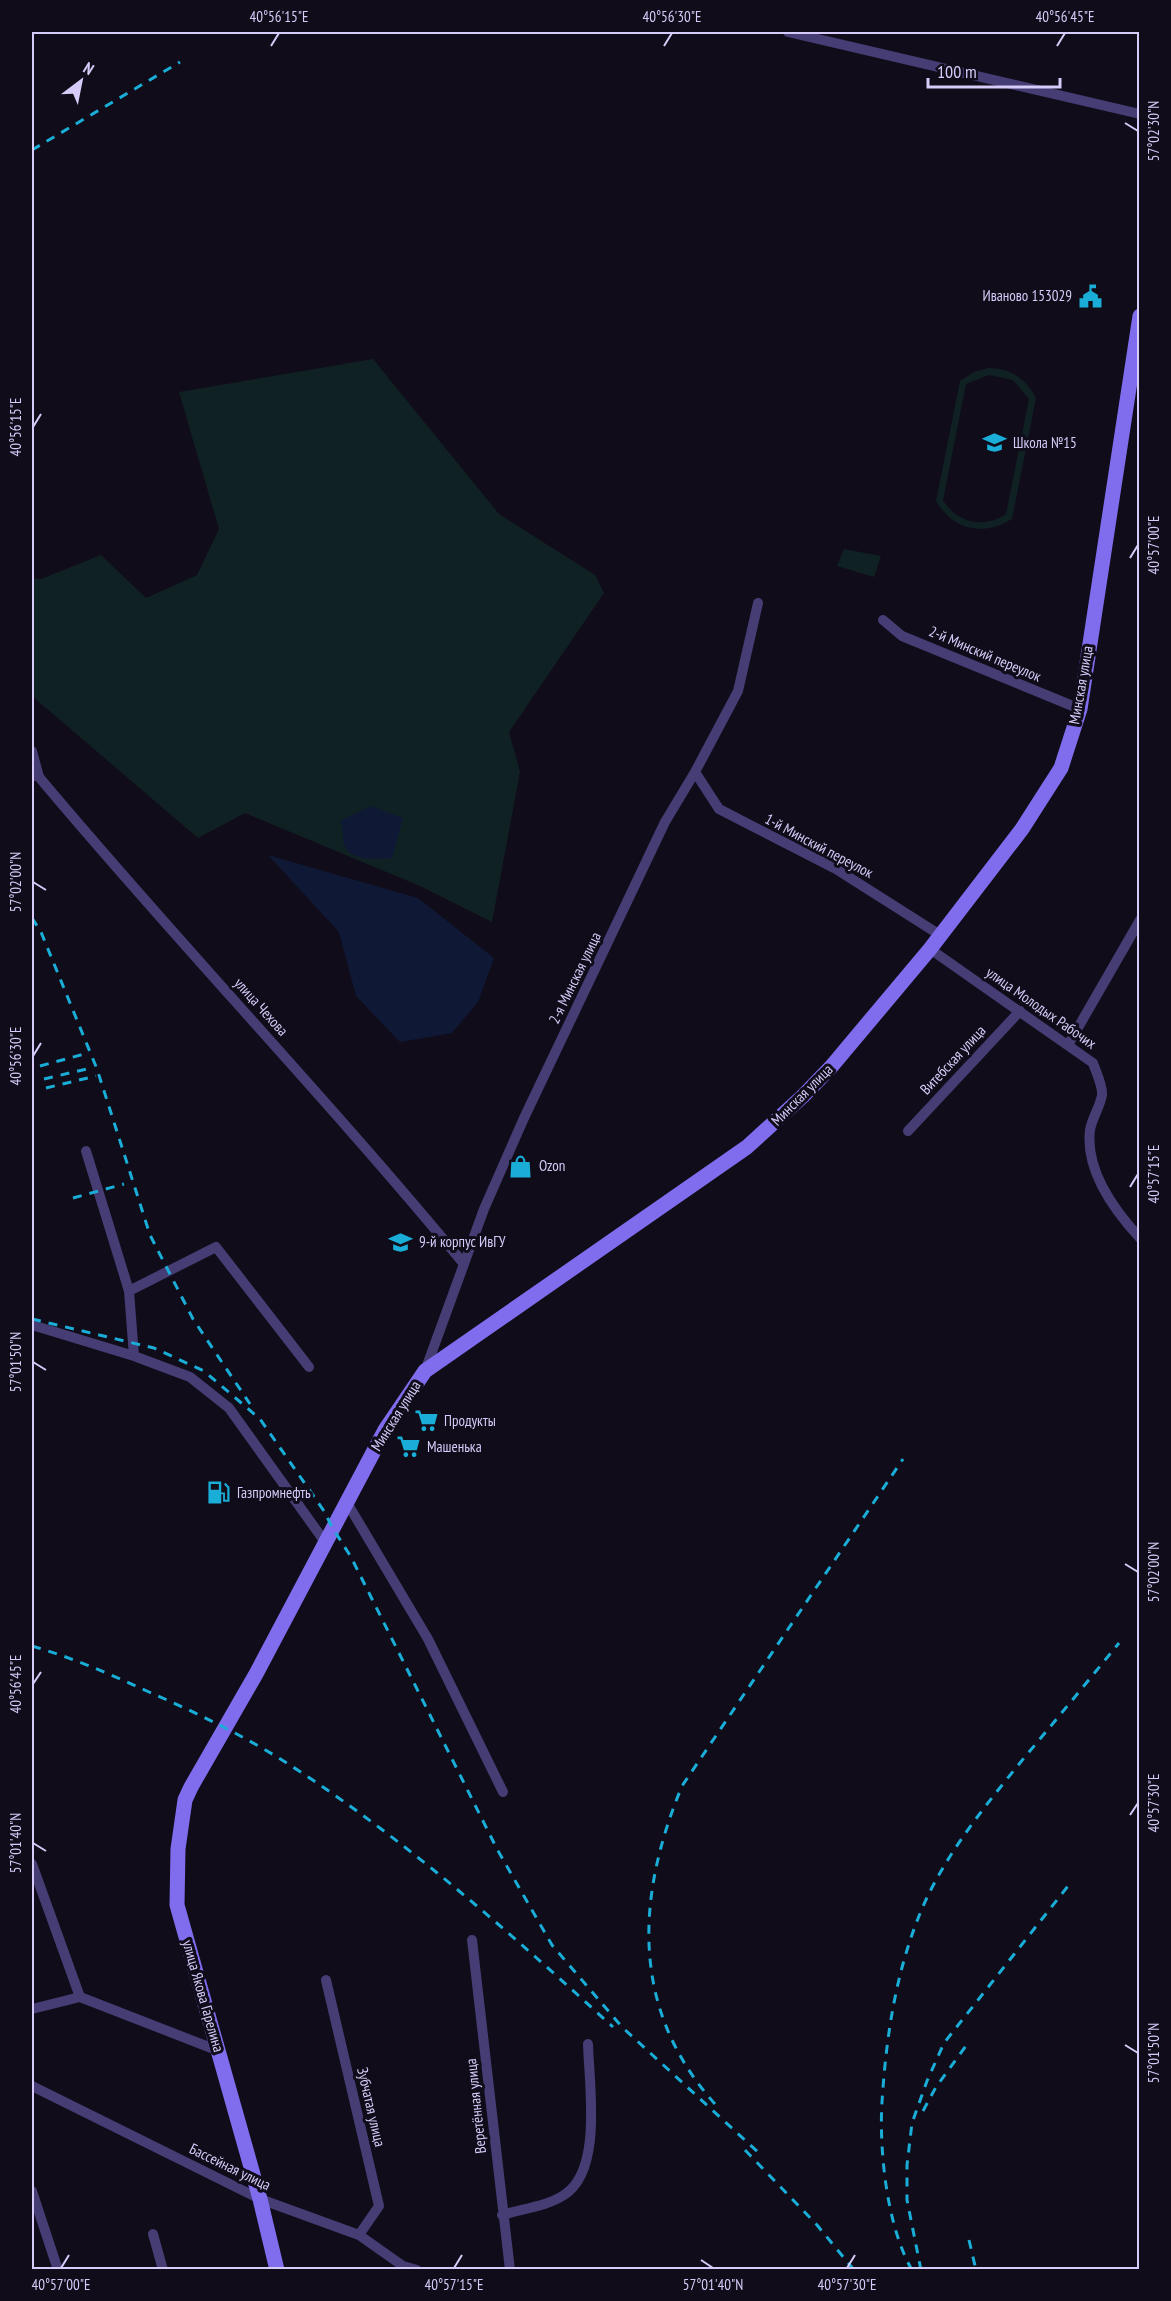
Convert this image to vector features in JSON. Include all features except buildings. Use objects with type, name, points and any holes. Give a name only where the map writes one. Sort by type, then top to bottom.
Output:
[{"type":"main road","name":"Минская улица","points":[[225,1728],[295,1602],[346,1501],[393,1416],[425,1371],[747,1148],[831,1067],[930,949],[1022,829],[1061,768],[1080,709],[1140,316]]},
{"type":"main road","name":"улица Якова Гарелина","points":[[225,1728],[185,1800],[178,1849],[177,1905],[260,2199],[277,2270]]},
{"type":"street","points":[[788,32],[1140,114]]},
{"type":"street","name":"2-я Минская улица","points":[[425,1371],[484,1209],[524,1118],[665,822],[695,772],[738,690],[758,603]]},
{"type":"street","name":"2-й Минский переулок","points":[[883,620],[902,636],[1080,709]]},
{"type":"street","points":[[32,751],[35,776]]},
{"type":"street","name":"1-й Минский переулок","points":[[695,772],[719,809],[837,869],[940,935]]},
{"type":"street","name":"улица Чехова","points":[[35,776],[382,1165],[464,1264]]},
{"type":"street","points":[[1068,1045],[1140,920]]},
{"type":"street","name":"улица Молодых Рабочих","points":[[930,949],[1093,1063],[1102,1093],[1090,1129],[1090,1152],[1100,1183],[1123,1220],[1140,1238]]},
{"type":"street","name":"Витебская улица","points":[[908,1131],[1020,1011]]},
{"type":"street","points":[[86,1151],[129,1291],[134,1356]]},
{"type":"street","points":[[129,1291],[216,1247],[309,1367]]},
{"type":"street","points":[[32,1325],[134,1356],[190,1377],[229,1408],[325,1542]]},
{"type":"street","points":[[346,1501],[428,1639],[503,1792]]},
{"type":"street","points":[[32,1864],[80,1997]]},
{"type":"street","name":"Веретённая улица","points":[[472,1940],[510,2270]]},
{"type":"street","name":"Зубчатая улица","points":[[326,1980],[379,2206],[359,2235]]},
{"type":"street","points":[[32,2009],[80,1997],[219,2051]]},
{"type":"street","points":[[502,2215],[563,2196],[581,2177],[591,2135],[588,2044]]},
{"type":"street","name":"Бассейная улица","points":[[32,2086],[260,2199],[359,2235],[404,2268],[417,2270]]},
{"type":"street","points":[[32,2191],[58,2270]]},
{"type":"street","points":[[153,2234],[163,2270]]},
{"type":"shaded area","points":[[373,359],[499,514],[595,575],[604,593],[509,732],[520,772],[492,922],[420,886],[245,813],[198,838],[32,696],[32,578],[41,579],[101,555],[146,598],[197,575],[219,529],[179,392]]},
{"type":"shaded area","points":[[996,368],[1010,372],[1027,385],[1036,398],[1012,519],[1001,525],[980,529],[969,528],[951,519],[936,501],[960,381],[974,372]],"holes":[[[989,375],[1013,380],[1029,399],[1006,514],[988,521],[971,521],[956,514],[943,500],[966,384]]]},
{"type":"shaded area","points":[[844,549],[881,556],[874,577],[837,566]]},
{"type":"water","points":[[371,806],[403,818],[392,858],[358,857],[347,850],[344,844],[340,821]]},
{"type":"water","points":[[268,855],[418,898],[494,958],[478,1002],[452,1033],[400,1042],[356,996],[339,932]]},
{"type":"railway","points":[[32,36],[33,32]]},
{"type":"railway","points":[[32,150],[180,62]]},
{"type":"railway","points":[[32,918],[41,932],[97,1069],[150,1235],[193,1319],[250,1404]]},
{"type":"railway","points":[[40,1066],[88,1053]]},
{"type":"railway","points":[[44,1079],[91,1068]]},
{"type":"railway","points":[[46,1088],[96,1076]]},
{"type":"railway","points":[[73,1198],[124,1184]]},
{"type":"railway","points":[[32,1319],[154,1348],[204,1371],[260,1419],[324,1511],[351,1557],[497,1849],[552,1945],[622,2027],[759,2153]]},
{"type":"railway","points":[[715,2104],[687,2068],[668,2030],[655,1991],[649,1951],[650,1910],[656,1869],[667,1828],[682,1786],[903,1459]]},
{"type":"railway","points":[[912,2270],[896,2232],[886,2188],[881,2122],[889,2031],[898,1985],[911,1939],[929,1895],[966,1833],[1009,1776],[1119,1643]]},
{"type":"railway","points":[[32,1646],[91,1667],[200,1715],[282,1760],[370,1820],[454,1886],[613,2027]]},
{"type":"railway","points":[[921,2270],[907,2200],[907,2165],[912,2123],[927,2081],[944,2043],[1072,1881]]},
{"type":"railway","points":[[923,2111],[936,2087],[968,2043]]},
{"type":"railway","points":[[745,2150],[817,2225],[854,2270]]},
{"type":"railway","points":[[969,2240],[976,2270]]},
{"type":"place","name":"Иваново 153029","points":[[1090,296]]},
{"type":"place","name":"Школа №15","points":[[995,443]]},
{"type":"place","name":"Ozon","points":[[521,1166]]},
{"type":"place","name":"9-й корпус ИвГУ","points":[[401,1242]]},
{"type":"place","name":"Продукты","points":[[426,1421]]},
{"type":"place","name":"Машенька","points":[[409,1447]]},
{"type":"place","name":"Газпромнефть","points":[[219,1493]]}]
